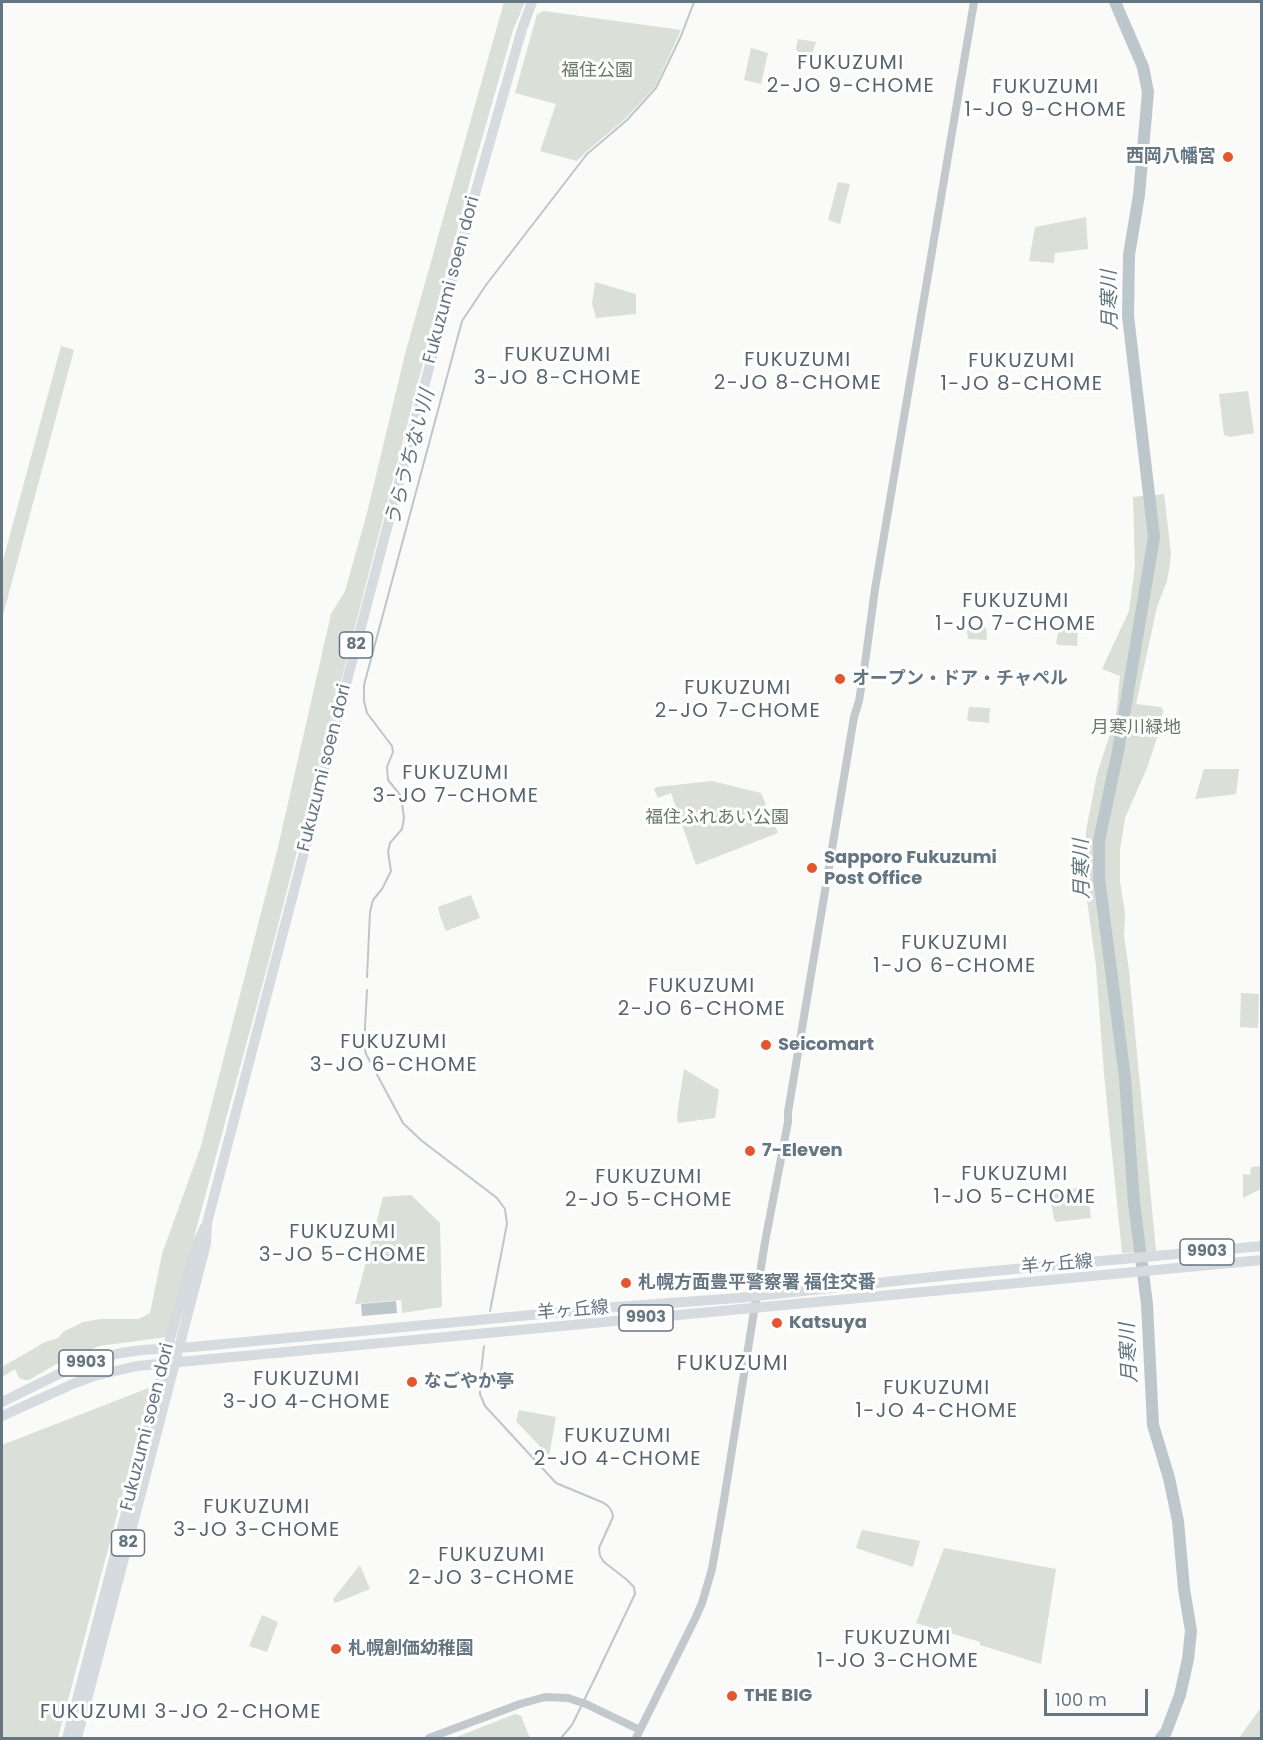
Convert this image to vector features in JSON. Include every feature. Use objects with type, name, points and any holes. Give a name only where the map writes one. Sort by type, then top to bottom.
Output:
[{"type":"main road","name":"Fukuzumi soen dori","points":[[77,1738],[198,1241],[207,1223],[469,217],[522,29],[532,2]]},
{"type":"main road","name":"羊ヶ丘線","points":[[2,1402],[69,1369],[122,1353],[1262,1246]]},
{"type":"main road","name":"羊ヶ丘線","points":[[2,1416],[94,1376],[137,1366],[1262,1260]]},
{"type":"main road","name":"Fukuzumi soen dori","points":[[67,1738],[170,1363]]},
{"type":"street","points":[[429,1738],[539,1698],[561,1697],[583,1703],[638,1734],[695,1619],[709,1580],[765,1242],[788,1122],[854,717],[859,701],[875,589],[974,2]]},
{"type":"green space","points":[[504,2],[525,2],[513,30],[471,177],[269,960],[167,1337],[99,1346],[58,1363],[29,1380],[19,1378],[15,1369],[2,1377],[2,1367],[45,1342],[58,1338],[63,1332],[83,1322],[101,1319],[139,1319],[150,1313],[162,1254],[201,1146],[278,847],[331,614],[345,591],[367,513],[405,354]]},
{"type":"green space","name":"福住公園","points":[[544,11],[681,30],[655,87],[625,119],[577,161],[540,151],[556,104],[515,93],[537,14]]},
{"type":"green space","points":[[798,39],[816,42],[812,54],[798,52],[796,49]]},
{"type":"green space","points":[[751,48],[768,53],[761,84],[744,80]]},
{"type":"green space","points":[[838,182],[850,184],[840,224],[828,220]]},
{"type":"green space","points":[[1086,217],[1088,249],[1055,253],[1054,263],[1029,261],[1035,227]]},
{"type":"green space","points":[[595,282],[636,294],[636,314],[596,318],[592,304]]},
{"type":"green space","points":[[61,346],[74,350],[2,619],[2,564]]},
{"type":"green space","points":[[1248,391],[1254,433],[1230,437],[1224,435],[1219,394]]},
{"type":"green space","name":"月寒川緑地","points":[[1164,494],[1171,553],[1170,564],[1167,581],[1157,607],[1136,704],[1161,707],[1163,710],[1160,729],[1147,768],[1125,818],[1120,850],[1120,882],[1125,913],[1124,936],[1156,1251],[1122,1253],[1096,966],[1084,878],[1086,831],[1097,774],[1116,716],[1120,676],[1102,669],[1129,611],[1135,566],[1133,497]]},
{"type":"green space","points":[[1078,624],[1077,646],[1056,643],[1059,628]]},
{"type":"green space","points":[[986,627],[987,640],[968,639],[967,630]]},
{"type":"green space","points":[[969,707],[990,708],[989,723],[969,721],[967,719]]},
{"type":"green space","points":[[1204,769],[1239,769],[1236,794],[1195,799]]},
{"type":"green space","name":"福住ふれあい公園","points":[[712,781],[761,793],[778,833],[696,865],[671,793],[658,798],[654,789]]},
{"type":"green space","points":[[471,895],[480,918],[446,931],[438,907]]},
{"type":"green space","points":[[1241,993],[1259,994],[1258,1028],[1240,1027]]},
{"type":"green space","points":[[684,1069],[719,1090],[715,1118],[678,1123],[677,1115]]},
{"type":"green space","points":[[1261,1166],[1261,1189],[1243,1198],[1243,1174],[1250,1175],[1251,1167]]},
{"type":"green space","points":[[1087,1187],[1091,1218],[1056,1222],[1049,1191]]},
{"type":"green space","points":[[411,1195],[440,1223],[442,1307],[402,1313],[401,1300],[355,1304],[383,1197]]},
{"type":"green space","points":[[151,1387],[58,1738],[2,1738],[2,1445]]},
{"type":"green space","points":[[519,1410],[556,1417],[549,1456],[516,1421]]},
{"type":"green space","points":[[862,1530],[920,1541],[913,1567],[856,1548]]},
{"type":"green space","points":[[944,1548],[1056,1569],[1041,1664],[980,1645],[980,1642],[916,1623]]},
{"type":"green space","points":[[360,1565],[370,1589],[335,1603],[333,1599]]},
{"type":"green space","points":[[262,1615],[278,1622],[267,1652],[249,1646]]},
{"type":"green space","points":[[1259,1710],[1261,1711],[1261,1738],[1239,1738]]},
{"type":"green space","points":[[515,1714],[521,1716],[530,1738],[454,1738]]},
{"type":"shaded area","points":[[396,1301],[397,1313],[362,1316],[361,1304]]},
{"type":"waterway","name":"うらうちない川","points":[[367,977],[370,912],[373,900],[382,889],[391,871],[388,852],[390,843],[402,829],[404,818],[401,796],[388,780],[387,767],[393,752],[392,746],[367,713],[364,685],[462,321],[486,285],[587,154],[627,120],[656,88],[681,36],[694,2]]},
{"type":"waterway","name":"月寒川","points":[[1115,2],[1143,67],[1148,92],[1139,195],[1129,255],[1128,316],[1154,537],[1118,751],[1099,841],[1099,878],[1125,1078],[1134,1203],[1147,1304],[1153,1425],[1169,1478],[1178,1521],[1184,1589],[1191,1631],[1180,1695],[1166,1732],[1161,1738]]},
{"type":"waterway","name":"うらうちない川","points":[[367,990],[364,1046],[366,1054],[403,1123],[422,1141],[497,1198],[505,1209],[507,1224],[490,1311]]},
{"type":"waterway","points":[[484,1346],[480,1394],[485,1406],[556,1483],[609,1507],[613,1517],[599,1548],[600,1556],[634,1587],[635,1594],[593,1682],[572,1725],[561,1738]]},
{"type":"place","name":"西岡八幡宮","points":[[1228,157]]},
{"type":"place","name":"オープン・ドア・チャペル","points":[[840,679]]},
{"type":"place","name":"Sapporo Fukuzumi Post Office","points":[[812,868]]},
{"type":"place","name":"Seicomart","points":[[766,1045]]},
{"type":"place","name":"7-Eleven","points":[[750,1151]]},
{"type":"place","name":"札幌方面豊平警察署 福住交番","points":[[626,1283]]},
{"type":"place","name":"Katsuya","points":[[777,1323]]},
{"type":"place","name":"なごやか亭","points":[[412,1382]]},
{"type":"place","name":"札幌創価幼稚園","points":[[336,1649]]},
{"type":"place","name":"THE BIG","points":[[732,1696]]},
{"type":"district","name":"FUKUZUMI 2-JO 9-CHOME","points":[[851,76]]},
{"type":"district","name":"FUKUZUMI 1-JO 9-CHOME","points":[[1046,100]]},
{"type":"district","name":"FUKUZUMI 3-JO 8-CHOME","points":[[558,368]]},
{"type":"district","name":"FUKUZUMI 2-JO 8-CHOME","points":[[798,372]]},
{"type":"district","name":"FUKUZUMI 1-JO 8-CHOME","points":[[1022,374]]},
{"type":"district","name":"FUKUZUMI 1-JO 7-CHOME","points":[[1016,614]]},
{"type":"district","name":"FUKUZUMI 2-JO 7-CHOME","points":[[738,700]]},
{"type":"district","name":"FUKUZUMI 3-JO 7-CHOME","points":[[456,786]]},
{"type":"district","name":"FUKUZUMI 1-JO 6-CHOME","points":[[955,956]]},
{"type":"district","name":"FUKUZUMI 2-JO 6-CHOME","points":[[702,998]]},
{"type":"district","name":"FUKUZUMI 3-JO 6-CHOME","points":[[394,1054]]},
{"type":"district","name":"FUKUZUMI 1-JO 5-CHOME","points":[[1015,1186]]},
{"type":"district","name":"FUKUZUMI 2-JO 5-CHOME","points":[[649,1190]]},
{"type":"district","name":"FUKUZUMI 3-JO 5-CHOME","points":[[343,1244]]},
{"type":"district","name":"FUKUZUMI","points":[[733,1365]]},
{"type":"district","name":"FUKUZUMI 3-JO 4-CHOME","points":[[307,1392]]},
{"type":"district","name":"FUKUZUMI 1-JO 4-CHOME","points":[[937,1400]]},
{"type":"district","name":"FUKUZUMI 2-JO 4-CHOME","points":[[618,1448]]},
{"type":"district","name":"FUKUZUMI 3-JO 3-CHOME","points":[[257,1520]]},
{"type":"district","name":"FUKUZUMI 2-JO 3-CHOME","points":[[492,1568]]},
{"type":"district","name":"FUKUZUMI 1-JO 3-CHOME","points":[[898,1650]]},
{"type":"district","name":"FUKUZUMI 3-JO 2-CHOME","points":[[181,1713]]}]
